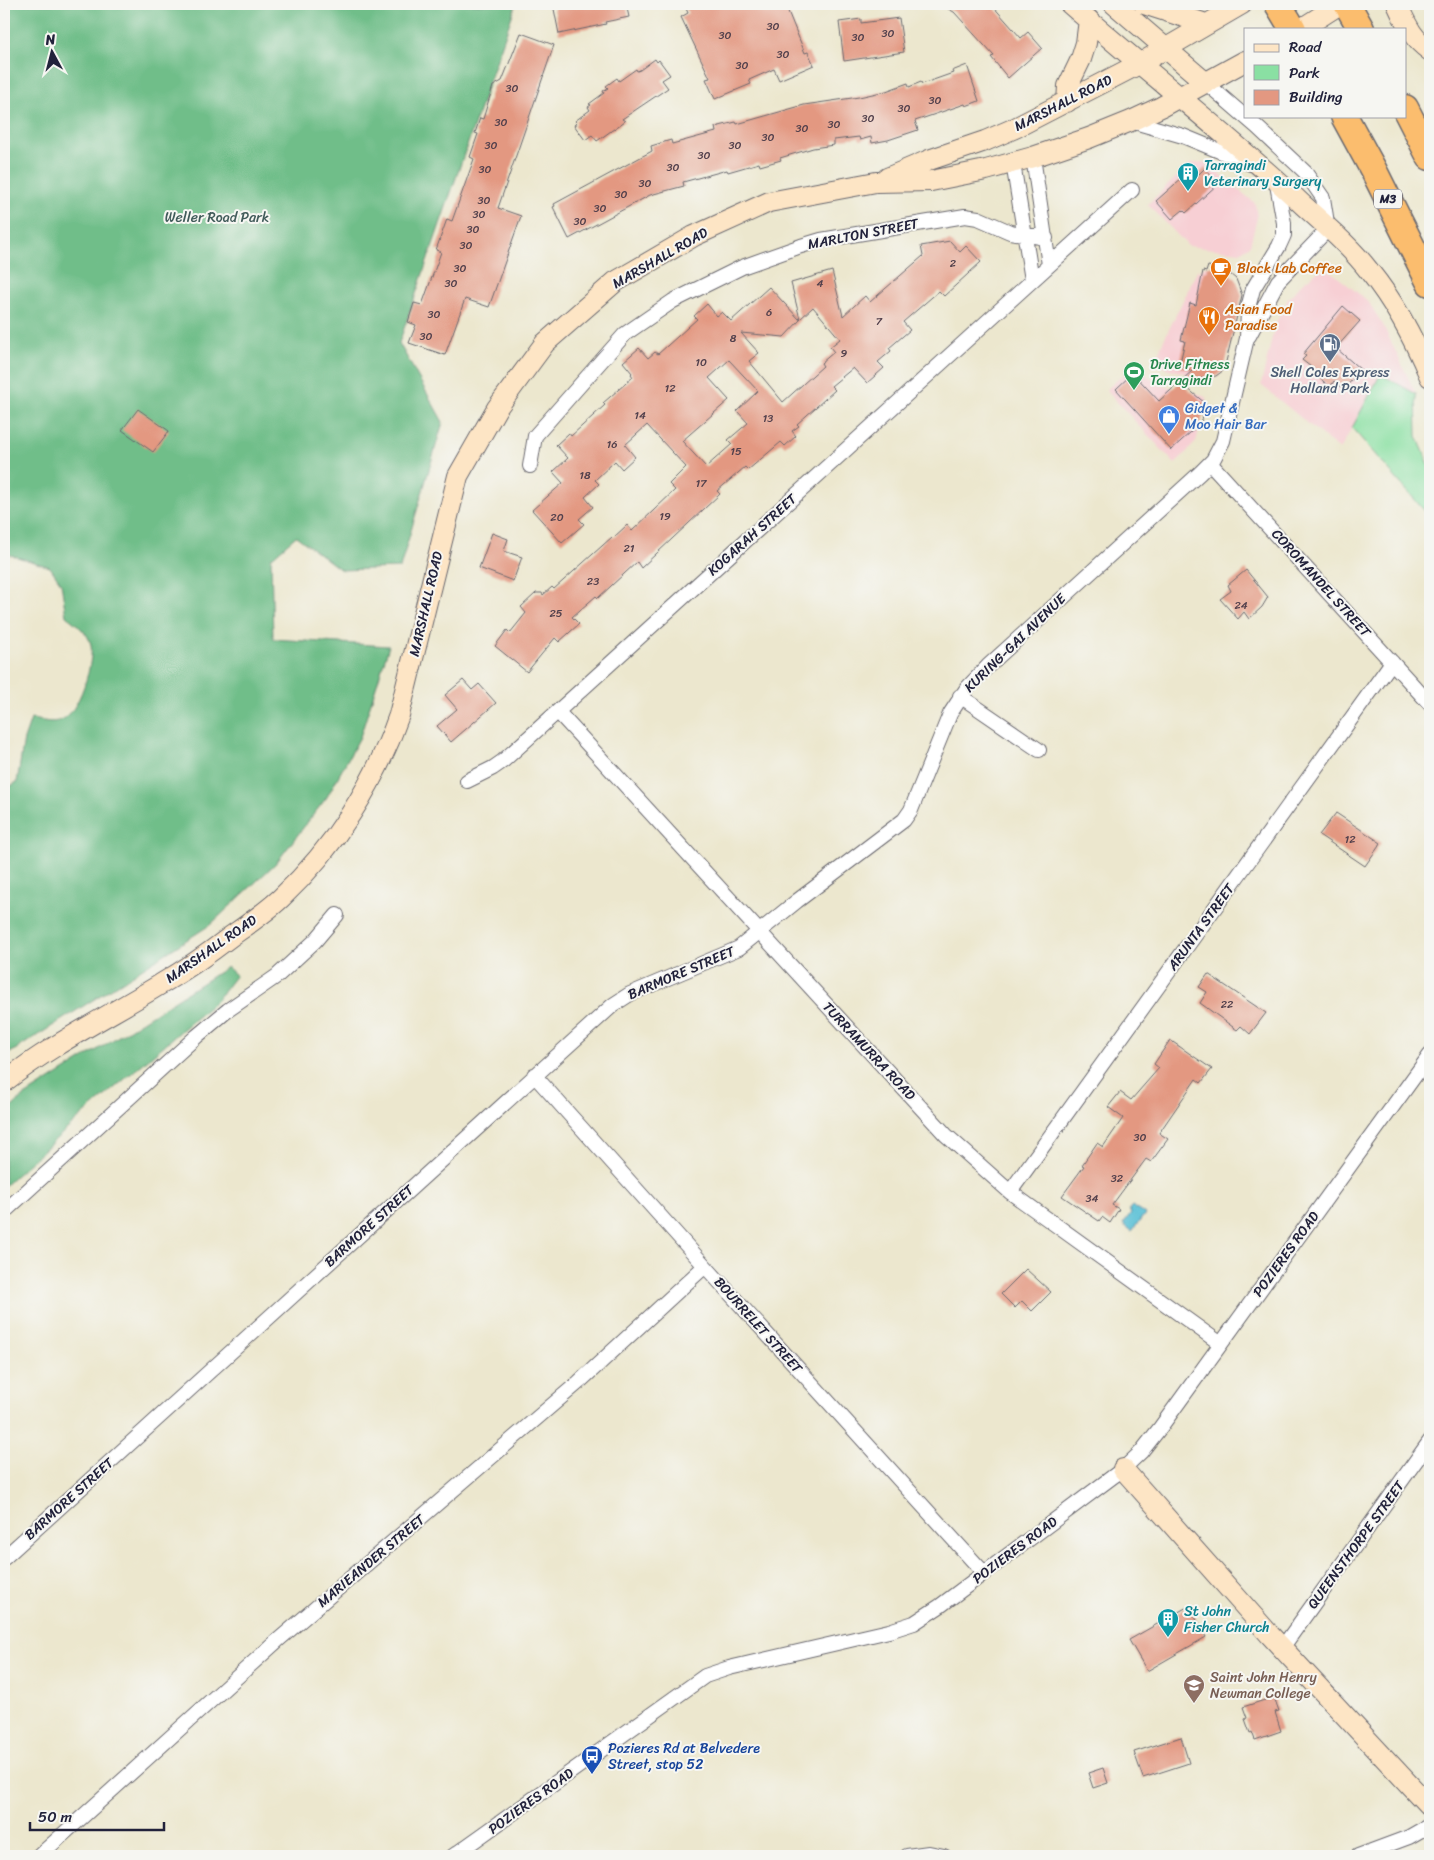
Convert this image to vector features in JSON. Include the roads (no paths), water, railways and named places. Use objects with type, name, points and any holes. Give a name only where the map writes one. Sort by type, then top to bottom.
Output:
[{"type":"highway","points":[[1278,4],[1292,28]]},
{"type":"highway","points":[[1347,4],[1360,28]]},
{"type":"highway","points":[[1406,110],[1430,157]]},
{"type":"highway","name":"M3","points":[[1345,118],[1430,283]]},
{"type":"main road","points":[[1070,4],[1178,98],[1210,122],[1270,174],[1350,249],[1370,271],[1393,302],[1415,340],[1430,377]]},
{"type":"main road","points":[[1114,4],[1205,82]]},
{"type":"main road","points":[[1144,4],[1206,24]]},
{"type":"main road","name":"MARSHALL ROAD","points":[[876,182],[1015,128],[1139,64],[1242,4]]},
{"type":"main road","points":[[1303,28],[1340,4]]},
{"type":"main road","points":[[1397,4],[1411,34],[1430,51]]},
{"type":"main road","points":[[1067,102],[1068,86],[1081,59],[1086,43],[1089,20]]},
{"type":"main road","name":"MARSHALL ROAD","points":[[4,1082],[84,1029],[163,983],[252,921],[288,891],[339,831],[374,774],[399,715],[458,476],[497,408],[545,343],[615,282],[694,236],[770,202],[876,182],[931,181],[986,170],[1033,157],[1131,121],[1178,98],[1244,62]]},
{"type":"main road","points":[[1015,128],[1033,157]]},
{"type":"main road","points":[[1013,162],[1015,128]]},
{"type":"main road","points":[[1124,1469],[1282,1648],[1430,1807]]},
{"type":"street","points":[[1205,82],[1244,111]]},
{"type":"street","points":[[1131,121],[1183,136],[1270,174]]},
{"type":"street","points":[[1257,121],[1297,163],[1316,187],[1324,203],[1328,228]]},
{"type":"street","points":[[1033,157],[1049,265]]},
{"type":"street","points":[[1013,162],[1032,280]]},
{"type":"street","name":"KURING-GAI AVENUE","points":[[759,932],[904,820],[914,802],[947,720],[960,696],[988,666],[1210,463],[1220,448],[1227,430],[1247,338],[1248,308],[1253,289],[1279,246],[1284,233],[1283,212],[1270,174]]},
{"type":"street","name":"KOGARAH STREET","points":[[467,781],[498,765],[558,712],[1132,190]]},
{"type":"street","name":"MARLTON STREET","points":[[530,466],[535,436],[625,334],[673,301],[736,269],[821,240],[965,216],[978,218],[998,228],[1046,238]]},
{"type":"street","name":"KURING-GAI AVENUE","points":[[1247,338],[1278,281],[1328,228]]},
{"type":"street","name":"COROMANDEL STREET","points":[[1210,463],[1430,704]]},
{"type":"street","name":"ARUNTA STREET","points":[[1010,1192],[1392,662]]},
{"type":"street","points":[[960,696],[1039,750]]},
{"type":"street","name":"TURRAMURRA ROAD","points":[[558,712],[946,1135],[1010,1192],[1221,1344]]},
{"type":"street","points":[[4,1212],[197,1036],[228,1010],[268,983],[306,950],[337,914]]},
{"type":"street","name":"BARMORE STREET","points":[[4,1558],[534,1075],[623,998],[732,952],[759,932]]},
{"type":"street","name":"POZIERES ROAD","points":[[453,1856],[705,1676],[729,1668],[889,1631],[914,1623],[934,1611],[1124,1469],[1141,1452],[1160,1428],[1430,1055]]},
{"type":"street","name":"BOURRELET STREET","points":[[534,1075],[984,1573]]},
{"type":"street","name":"MARIEANDER STREET","points":[[39,1856],[277,1641],[579,1382],[705,1266]]},
{"type":"street","name":"QUEENSTHORPE STREET","points":[[1282,1648],[1430,1441]]},
{"type":"street","points":[[1358,1856],[1410,1837],[1430,1824]]},
{"type":"street","points":[[907,1856],[930,1853],[944,1856]]},
{"type":"water","points":[[1132,1206],[1145,1214],[1132,1231],[1123,1224],[1131,1213],[1129,1209]]},
{"type":"place","name":"Tarragindi Veterinary Surgery","points":[[1188,192]]},
{"type":"place","name":"Black Lab Coffee","points":[[1221,287]]},
{"type":"place","name":"Asian Food Paradise","points":[[1209,336]]},
{"type":"place","name":"Shell Coles Express Holland Park","points":[[1330,363]]},
{"type":"place","name":"Drive Fitness Tarragindi","points":[[1134,391]]},
{"type":"place","name":"Gidget & Moo Hair Bar","points":[[1169,435]]},
{"type":"place","name":"St John Fisher Church","points":[[1168,1638]]},
{"type":"place","name":"Saint John Henry Newman College","points":[[1194,1704]]},
{"type":"place","name":"Pozieres Rd at Belvedere Street, stop 52","points":[[592,1775]]},
{"type":"park label","name":"Weller Road Park","points":[[217,217]]}]
